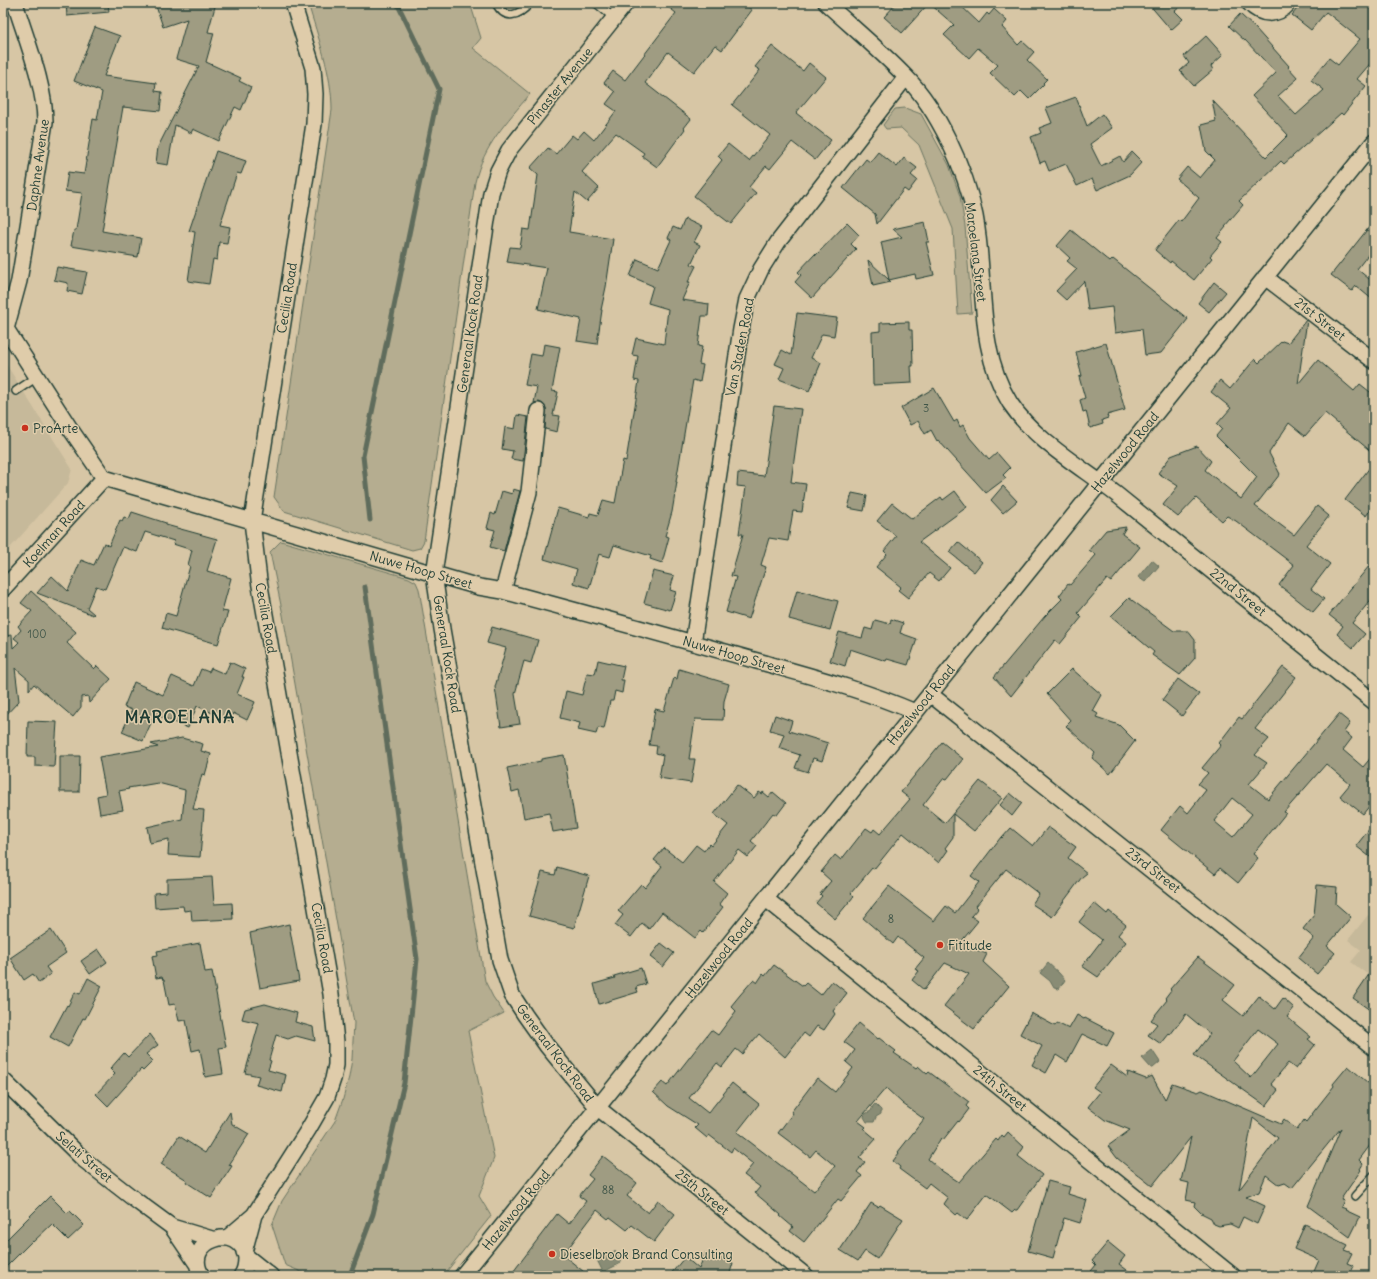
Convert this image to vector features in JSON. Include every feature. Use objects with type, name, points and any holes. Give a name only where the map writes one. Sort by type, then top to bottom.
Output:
[{"type":"street","name":"Daphne Avenue","points":[[5,327],[19,281],[45,122],[45,108],[41,87],[15,3]]},
{"type":"street","name":"Cecilia Road","points":[[241,1276],[246,1265],[245,1254],[254,1215],[308,1130],[327,1097],[336,1065],[336,1042],[331,994],[259,580],[252,522],[314,124],[316,94],[313,68],[293,3]]},
{"type":"street","name":"Pinaster Avenue","points":[[498,171],[509,150],[626,3]]},
{"type":"street","name":"Maroelana Street","points":[[826,3],[906,77],[931,109],[947,138],[966,182],[975,217],[988,338],[995,371],[1009,401],[1023,421],[1046,441],[1101,482]]},
{"type":"street","points":[[1249,3],[1259,11],[1271,14],[1281,11],[1289,3]]},
{"type":"street","name":"Van Staden Road","points":[[693,642],[747,299],[761,270],[778,242],[906,77]]},
{"type":"street","name":"Hazelwood Road","points":[[467,1273],[915,712],[1374,142]]},
{"type":"street","name":"Generaal Kock Road","points":[[498,171],[491,193],[434,574],[443,636],[500,960],[512,995],[524,1015],[547,1046],[598,1108]]},
{"type":"street","name":"21st Street","points":[[1265,277],[1374,361]]},
{"type":"street","points":[[5,327],[104,478]]},
{"type":"street","points":[[503,592],[529,492],[538,410]]},
{"type":"street","name":"Nuwe Hoop Street","points":[[104,478],[479,587],[693,642],[844,686],[886,700],[915,712]]},
{"type":"street","name":"Koelman Road","points":[[3,589],[104,478]]},
{"type":"street","name":"22nd Street","points":[[1101,482],[1374,702]]},
{"type":"street","name":"23rd Street","points":[[930,694],[1374,1048]]},
{"type":"street","name":"24th Street","points":[[766,899],[1233,1276]]},
{"type":"street","name":"Selati Street","points":[[3,1080],[84,1160],[172,1227],[234,1241],[240,1245],[245,1254]]},
{"type":"street","name":"25th Street","points":[[598,1108],[806,1276]]},
{"type":"street","name":"Cecilia Road","points":[[199,1272],[198,1256],[206,1244],[220,1239],[254,1215]]},
{"type":"street","name":"Selati Street","points":[[172,1227],[199,1272]]},
{"type":"street","points":[[245,1254],[271,1276]]},
{"type":"lane","points":[[496,3],[499,9],[509,15],[520,13],[530,3]]},
{"type":"lane","points":[[596,3],[614,18]]},
{"type":"lane","points":[[16,391],[37,377]]},
{"type":"lane","points":[[1355,1196],[1374,1175]]},
{"type":"shaded area","points":[[308,3],[470,3],[481,38],[473,48],[530,94],[504,125],[490,146],[479,169],[475,182],[424,541],[420,548],[412,550],[284,511],[274,497],[332,110],[330,83],[327,69]]},
{"type":"shaded area","points":[[905,108],[921,114],[949,165],[960,196],[965,226],[972,313],[958,314],[953,229],[919,145],[901,128],[886,129],[883,125],[895,109]]},
{"type":"shaded area","name":"ProArte","points":[[3,359],[72,469],[68,483],[3,556]]},
{"type":"shaded area","points":[[281,541],[409,578],[416,582],[419,589],[485,981],[493,997],[504,1013],[468,1031],[494,1158],[479,1196],[491,1216],[443,1276],[311,1276],[285,1265],[272,1225],[282,1201],[335,1121],[349,1077],[352,1059],[354,1023],[283,615],[270,552]]},
{"type":"shaded area","points":[[1152,560],[1159,566],[1145,582],[1138,577]]},
{"type":"shaded area","points":[[1368,915],[1374,919],[1374,973],[1371,977],[1351,962],[1361,950],[1348,940]]},
{"type":"shaded area","points":[[1048,963],[1065,980],[1059,989],[1054,988],[1050,981],[1040,973]]},
{"type":"shaded area","points":[[1152,1050],[1160,1062],[1151,1068],[1142,1058]]},
{"type":"shaded area","points":[[875,1104],[881,1110],[881,1114],[876,1117],[874,1122],[867,1122],[864,1117],[865,1114],[871,1111]]},
{"type":"shaded area","points":[[615,1251],[621,1263],[603,1272],[597,1260]]},
{"type":"building","points":[[66,3],[108,3],[109,12],[67,16]]},
{"type":"building","points":[[155,3],[216,3],[208,32],[214,33],[206,62],[241,78],[239,81],[251,87],[241,110],[235,107],[219,141],[193,129],[191,133],[175,125],[168,165],[156,163],[158,147],[199,66],[176,59],[187,19],[163,27]]},
{"type":"building","points":[[663,3],[743,3],[752,10],[722,50],[715,45],[694,72],[668,52],[645,83],[691,119],[657,167],[642,156],[644,153],[616,133],[582,172],[599,188],[587,202],[575,192],[569,232],[613,239],[597,344],[577,341],[581,319],[538,309],[547,268],[507,262],[510,247],[520,248],[523,229],[530,230],[538,175],[530,168],[548,148],[556,154],[572,135],[577,139],[584,131],[594,140],[616,111],[606,104],[615,92],[604,83],[613,71],[625,80],[676,13]]},
{"type":"building","points":[[897,3],[929,3],[902,33],[884,17]]},
{"type":"building","points":[[929,3],[958,3],[979,23],[987,13],[989,15],[994,9],[1007,21],[1002,27],[1018,45],[1022,41],[1034,52],[1027,60],[1047,79],[1043,83],[1044,84],[1029,99],[1021,91],[1015,97],[990,73],[998,65],[978,48],[969,58],[944,35],[954,25]]},
{"type":"building","points":[[1148,3],[1185,3],[1175,11],[1183,19],[1171,30]]},
{"type":"building","points":[[1302,3],[1374,3],[1374,59],[1357,79],[1366,86],[1343,115],[1341,113],[1284,164],[1281,161],[1239,201],[1243,205],[1217,238],[1222,242],[1210,256],[1212,258],[1194,280],[1155,250],[1179,220],[1181,222],[1199,198],[1177,179],[1187,167],[1200,178],[1215,160],[1206,151],[1201,125],[1216,121],[1212,100],[1266,157],[1288,135],[1252,96],[1276,73],[1245,40],[1229,26],[1240,14],[1256,29],[1289,66],[1288,67],[1298,78],[1278,96],[1296,115],[1324,90],[1311,80],[1329,58],[1338,65],[1360,39],[1326,12],[1311,30],[1292,15]]},
{"type":"building","points":[[95,27],[120,36],[104,76],[156,83],[155,91],[162,92],[160,111],[123,107],[102,231],[141,238],[138,257],[71,246],[74,230],[76,230],[82,193],[65,191],[68,172],[84,174],[93,119],[97,120],[102,92],[74,81]]},
{"type":"building","points":[[1206,36],[1223,55],[1211,66],[1213,70],[1194,86],[1180,71],[1189,63],[1184,56]]},
{"type":"building","points":[[772,46],[803,71],[809,63],[826,77],[796,113],[831,140],[815,160],[792,142],[770,169],[766,166],[749,187],[756,193],[731,224],[694,196],[722,160],[718,156],[728,144],[749,161],[770,135],[732,105],[760,70],[755,67]]},
{"type":"building","points":[[1076,97],[1087,126],[1102,114],[1112,128],[1090,144],[1101,166],[1120,156],[1123,162],[1132,152],[1142,162],[1130,175],[1097,190],[1092,179],[1077,186],[1066,164],[1049,171],[1045,161],[1040,163],[1031,137],[1041,133],[1039,128],[1052,123],[1046,108]]},
{"type":"building","points":[[216,151],[246,161],[241,174],[237,173],[220,225],[230,227],[227,243],[219,242],[217,260],[213,259],[209,284],[188,281],[195,232],[189,231]]},
{"type":"building","points":[[878,152],[897,167],[904,158],[917,168],[911,175],[917,180],[908,192],[904,189],[877,224],[875,214],[843,188],[866,159],[870,162]]},
{"type":"building","points":[[685,219],[702,227],[694,242],[700,245],[691,264],[696,266],[688,282],[690,282],[682,300],[709,304],[708,316],[702,316],[698,346],[702,347],[699,364],[703,365],[700,382],[693,380],[672,512],[665,536],[669,537],[662,563],[650,559],[651,556],[614,545],[610,557],[599,554],[589,588],[573,583],[577,569],[544,559],[558,508],[589,517],[590,513],[598,515],[603,500],[615,503],[623,460],[626,461],[639,381],[634,380],[638,356],[632,355],[636,338],[664,344],[668,309],[648,303],[653,286],[630,276],[637,259],[658,268],[671,240],[668,238],[673,227],[680,230]]},
{"type":"building","points":[[1374,221],[1374,247],[1357,269],[1374,283],[1374,301],[1356,286],[1352,291],[1331,275]]},
{"type":"building","points":[[925,222],[929,242],[926,242],[934,275],[916,279],[915,274],[889,280],[881,242],[902,237],[893,229]]},
{"type":"building","points":[[847,223],[859,235],[851,244],[856,249],[812,298],[795,282],[801,275],[798,272]]},
{"type":"building","points":[[1071,230],[1110,262],[1113,259],[1188,319],[1161,353],[1145,355],[1142,329],[1115,333],[1112,307],[1088,310],[1084,281],[1066,300],[1056,291],[1077,269],[1067,261],[1070,258],[1057,246]]},
{"type":"building","points":[[868,260],[891,282],[873,286]]},
{"type":"building","points":[[57,267],[87,272],[82,294],[67,291],[68,283],[54,280]]},
{"type":"building","points":[[1214,282],[1226,292],[1209,312],[1198,303]]},
{"type":"building","points":[[797,313],[837,318],[834,336],[822,334],[811,358],[821,363],[809,391],[779,379],[784,368],[775,364],[782,350],[791,355]]},
{"type":"building","points":[[1306,320],[1298,384],[1318,360],[1354,391],[1360,384],[1374,395],[1374,454],[1325,413],[1305,436],[1289,423],[1269,453],[1280,474],[1255,506],[1294,535],[1317,506],[1329,516],[1306,545],[1330,564],[1311,589],[1324,599],[1313,612],[1279,585],[1294,565],[1236,521],[1227,516],[1222,521],[1196,498],[1178,517],[1163,505],[1178,486],[1158,473],[1171,456],[1197,446],[1211,461],[1205,470],[1241,499],[1257,477],[1216,436],[1222,429],[1217,424],[1231,408],[1211,392],[1220,380],[1230,389],[1255,359],[1259,363],[1282,341],[1288,343]]},
{"type":"building","points":[[909,322],[909,330],[912,330],[912,383],[873,385],[872,332],[880,331],[880,323]]},
{"type":"building","points":[[1106,343],[1125,410],[1107,415],[1108,418],[1102,420],[1103,424],[1090,428],[1086,411],[1083,412],[1080,400],[1085,398],[1079,377],[1082,376],[1076,352]]},
{"type":"building","points":[[544,344],[560,347],[552,391],[558,392],[553,415],[560,416],[557,432],[545,429],[546,408],[539,402],[534,403],[537,387],[525,385],[531,354],[542,356]]},
{"type":"building","points":[[934,388],[954,422],[957,420],[960,427],[963,425],[970,438],[989,460],[997,453],[1010,468],[1003,475],[1006,478],[986,493],[938,440],[937,441],[931,430],[925,434],[918,421],[910,425],[901,408]]},
{"type":"building","points":[[774,406],[801,409],[791,482],[806,484],[802,512],[793,511],[788,541],[769,538],[761,565],[766,567],[749,619],[726,612],[736,577],[731,576],[743,534],[739,534],[746,487],[737,486],[738,473],[764,476]]},
{"type":"building","points":[[517,415],[528,417],[523,461],[511,459],[513,451],[502,449],[505,427],[515,429]]},
{"type":"building","points":[[1374,462],[1374,505],[1366,516],[1345,500]]},
{"type":"building","points":[[1003,486],[1017,501],[1003,513],[991,500]]},
{"type":"building","points":[[513,489],[520,491],[504,551],[490,547],[495,530],[487,528],[491,513],[495,515],[502,491],[512,494]]},
{"type":"building","points":[[955,491],[967,507],[919,542],[950,568],[939,581],[929,573],[908,598],[898,590],[901,587],[876,567],[887,554],[884,551],[896,536],[877,521],[892,503],[912,519],[941,497],[943,500]]},
{"type":"building","points":[[852,493],[867,496],[864,511],[848,508]]},
{"type":"building","points":[[132,512],[166,523],[166,525],[217,539],[207,571],[231,578],[222,611],[228,612],[218,644],[162,628],[166,613],[176,616],[190,566],[188,565],[192,550],[173,544],[174,541],[145,532],[137,552],[123,547],[105,589],[96,586],[87,608],[94,614],[93,615],[37,593],[52,576],[68,591],[81,560],[94,565],[104,543],[109,546],[120,520],[122,521],[124,517],[129,519]]},
{"type":"building","points":[[1126,527],[1122,534],[1140,547],[1111,582],[1107,579],[1078,613],[1082,617],[1060,644],[1055,640],[1011,696],[994,677],[1045,616],[1062,599],[1059,596],[1068,584],[1070,585],[1096,555],[1089,550],[1106,530]]},
{"type":"building","points":[[958,542],[982,562],[974,572],[949,552]]},
{"type":"building","points":[[1374,560],[1374,596],[1352,623],[1365,634],[1353,648],[1337,634],[1343,626],[1329,615]]},
{"type":"building","points":[[653,571],[674,576],[670,590],[676,592],[670,610],[644,603]]},
{"type":"building","points":[[797,590],[838,601],[830,630],[789,619]]},
{"type":"building","points":[[31,591],[76,632],[67,643],[94,669],[97,666],[111,679],[89,703],[88,696],[81,697],[81,707],[73,717],[34,684],[29,690],[29,680],[15,668],[19,701],[3,718],[3,636],[12,635],[13,648],[19,642],[14,638],[21,630],[18,626],[32,611],[21,603]]},
{"type":"building","points":[[1129,598],[1174,631],[1188,631],[1195,640],[1195,658],[1180,675],[1152,655],[1154,652],[1111,616]]},
{"type":"building","points":[[891,619],[903,623],[900,633],[917,639],[908,665],[887,659],[886,661],[850,649],[845,666],[830,661],[839,632],[862,638],[865,628],[872,630],[875,620],[890,624]]},
{"type":"building","points":[[492,627],[538,640],[531,663],[524,661],[515,694],[520,724],[501,727],[495,687],[506,648],[487,643]]},
{"type":"building","points":[[598,660],[624,666],[621,680],[624,680],[622,693],[615,691],[613,701],[610,701],[604,729],[598,728],[596,734],[578,730],[580,723],[560,718],[566,691],[582,695],[587,673],[595,674]]},
{"type":"building","points":[[230,662],[245,669],[242,677],[244,677],[237,694],[255,702],[247,720],[233,713],[230,721],[197,706],[188,728],[155,714],[143,741],[122,732],[132,710],[124,707],[134,682],[163,695],[172,676],[194,686],[201,669],[209,672],[211,668],[225,674]]},
{"type":"building","points":[[1283,667],[1296,677],[1255,729],[1269,739],[1255,755],[1267,763],[1249,784],[1268,799],[1339,714],[1350,723],[1344,732],[1352,738],[1343,750],[1363,767],[1374,754],[1374,800],[1363,814],[1340,796],[1350,784],[1326,764],[1284,812],[1286,813],[1253,854],[1258,858],[1238,883],[1220,868],[1215,874],[1161,830],[1180,806],[1188,813],[1206,790],[1198,784],[1208,773],[1202,768],[1221,745],[1219,743],[1239,717],[1242,719]],"holes":[[[1232,798],[1252,814],[1233,837],[1214,821]]]},
{"type":"building","points":[[679,669],[729,684],[724,701],[723,720],[695,719],[689,759],[695,759],[691,783],[659,778],[663,755],[656,753],[657,746],[649,745],[655,709],[664,711],[674,678],[677,679]]},
{"type":"building","points":[[1072,669],[1102,695],[1093,711],[1098,714],[1096,717],[1119,725],[1135,741],[1110,774],[1092,758],[1095,753],[1066,726],[1071,721],[1047,694]]},
{"type":"building","points":[[1178,679],[1199,694],[1182,716],[1162,700]]},
{"type":"building","points":[[775,715],[792,721],[789,731],[828,743],[822,761],[813,758],[808,772],[795,768],[800,755],[779,748],[784,734],[770,730]]},
{"type":"building","points":[[28,721],[57,722],[54,767],[35,766],[35,757],[27,757]]},
{"type":"building","points":[[182,738],[203,744],[201,751],[211,754],[205,775],[202,774],[193,809],[204,810],[200,857],[168,855],[169,839],[150,843],[147,827],[182,819],[185,790],[158,783],[128,788],[129,789],[119,791],[123,810],[100,814],[97,796],[106,794],[99,757],[158,747],[151,744]]},
{"type":"building","points":[[942,742],[963,759],[947,779],[944,778],[923,805],[945,823],[980,781],[1002,798],[974,831],[953,814],[953,837],[945,848],[948,850],[939,863],[903,833],[874,869],[872,868],[851,893],[854,896],[835,919],[816,903],[822,896],[820,894],[831,881],[821,872],[835,855],[841,860],[866,828],[872,832],[874,829],[880,834],[910,799],[901,792]]},
{"type":"building","points":[[564,755],[576,828],[553,832],[549,813],[524,818],[519,790],[512,792],[507,768],[541,761],[541,759]]},
{"type":"building","points":[[60,756],[80,756],[79,792],[60,792]]},
{"type":"building","points":[[737,785],[754,798],[759,792],[762,794],[763,792],[769,797],[773,792],[786,803],[777,815],[773,813],[751,841],[757,846],[748,857],[739,850],[714,882],[727,893],[719,904],[723,907],[703,933],[701,931],[695,938],[662,912],[649,929],[642,923],[631,937],[615,925],[623,915],[618,911],[641,884],[645,888],[662,866],[654,860],[664,848],[682,862],[696,845],[704,851],[709,844],[711,846],[728,825],[714,814]]},
{"type":"building","points":[[1010,793],[1022,803],[1012,816],[1000,805]]},
{"type":"building","points":[[1374,823],[1374,860],[1356,846]]},
{"type":"building","points":[[1048,827],[1076,847],[1068,858],[1087,873],[1082,877],[1052,917],[1032,904],[1039,894],[1006,869],[976,906],[978,908],[971,916],[978,921],[960,943],[987,954],[983,962],[1009,986],[974,1029],[944,1006],[969,974],[945,963],[924,990],[912,980],[919,971],[915,969],[924,958],[898,937],[893,944],[863,918],[889,886],[934,921],[946,906],[955,913],[979,882],[971,876],[1001,837],[1002,838],[1011,828],[1033,846]]},
{"type":"building","points":[[557,867],[589,876],[574,928],[529,916],[542,872],[555,875]]},
{"type":"building","points":[[212,877],[214,904],[232,903],[233,919],[192,921],[191,910],[184,911],[183,906],[155,908],[154,893],[167,892],[167,879]]},
{"type":"building","points":[[1317,885],[1337,887],[1336,904],[1351,917],[1327,946],[1335,953],[1317,974],[1298,958],[1314,938],[1303,929],[1314,915]]},
{"type":"building","points":[[1094,903],[1107,914],[1109,911],[1126,925],[1118,935],[1126,942],[1098,977],[1082,966],[1102,940],[1079,922]]},
{"type":"building","points":[[289,924],[299,981],[260,988],[250,933]]},
{"type":"building","points":[[51,930],[66,953],[46,967],[51,974],[39,983],[33,974],[24,980],[10,958]]},
{"type":"building","points":[[200,943],[205,972],[212,971],[226,1047],[219,1048],[223,1074],[205,1077],[200,1049],[192,1051],[186,1020],[179,1021],[175,1004],[169,1005],[164,980],[162,977],[156,978],[152,956],[158,955],[157,951]]},
{"type":"building","points":[[661,943],[674,953],[663,967],[650,957]]},
{"type":"building","points":[[98,949],[107,962],[90,974],[81,961]]},
{"type":"building","points":[[1198,957],[1235,985],[1223,1000],[1243,1016],[1259,996],[1275,1009],[1283,998],[1294,1008],[1287,1017],[1311,1037],[1308,1039],[1315,1045],[1296,1069],[1288,1063],[1271,1084],[1278,1090],[1266,1106],[1194,1055],[1210,1034],[1186,1014],[1161,1044],[1148,1035],[1157,1024],[1151,1020],[1167,1000],[1165,998],[1171,990],[1170,989]],"holes":[[[1258,1029],[1278,1044],[1251,1078],[1233,1061]]]},
{"type":"building","points":[[774,965],[803,986],[806,983],[821,995],[832,981],[847,993],[833,1011],[835,1014],[824,1030],[817,1026],[809,1037],[804,1033],[785,1057],[759,1034],[742,1054],[736,1049],[722,1067],[717,1063],[689,1098],[708,1113],[732,1083],[759,1104],[737,1132],[814,1191],[835,1166],[816,1150],[810,1157],[778,1133],[793,1113],[791,1112],[817,1078],[835,1092],[853,1068],[846,1062],[855,1050],[844,1042],[859,1023],[878,1039],[879,1038],[896,1051],[894,1053],[916,1068],[918,1066],[927,1074],[929,1072],[969,1102],[966,1106],[969,1109],[943,1140],[941,1138],[928,1159],[942,1171],[959,1182],[996,1139],[998,1141],[1002,1135],[1004,1137],[1008,1132],[1024,1147],[1018,1156],[1042,1175],[1017,1210],[1012,1213],[987,1194],[967,1220],[958,1213],[956,1215],[944,1204],[948,1198],[929,1183],[925,1188],[899,1169],[900,1167],[893,1161],[899,1153],[898,1152],[924,1119],[903,1104],[886,1088],[858,1121],[866,1127],[864,1129],[876,1139],[859,1158],[865,1162],[857,1172],[862,1176],[841,1201],[838,1199],[804,1242],[790,1231],[793,1227],[755,1193],[760,1187],[744,1175],[753,1164],[733,1148],[731,1152],[709,1135],[707,1138],[695,1128],[698,1125],[668,1106],[653,1092],[662,1082],[667,1086],[711,1030],[718,1035],[736,1011],[731,1006],[753,980],[757,983],[763,974],[765,976]]},
{"type":"building","points":[[1374,967],[1374,1013],[1353,998]]},
{"type":"building","points":[[641,968],[646,984],[636,987],[638,992],[599,1004],[594,984]]},
{"type":"building","points":[[88,978],[102,986],[85,1019],[83,1018],[68,1047],[50,1037],[75,992],[80,994]]},
{"type":"building","points":[[265,1004],[297,1013],[295,1022],[313,1027],[315,1041],[296,1036],[288,1039],[276,1035],[269,1060],[271,1061],[268,1070],[286,1075],[282,1092],[256,1085],[259,1076],[245,1073],[259,1023],[242,1019],[245,1009]]},
{"type":"building","points":[[1031,1013],[1055,1026],[1057,1023],[1069,1029],[1077,1015],[1114,1033],[1107,1046],[1082,1034],[1067,1062],[1056,1055],[1046,1073],[1032,1065],[1042,1046],[1020,1034]]},
{"type":"building","points":[[150,1034],[158,1045],[146,1054],[153,1061],[143,1071],[141,1069],[108,1106],[96,1094],[115,1074],[110,1069],[124,1053],[128,1057]]},
{"type":"building","points":[[1111,1065],[1127,1077],[1128,1072],[1146,1079],[1152,1076],[1165,1100],[1172,1083],[1198,1092],[1202,1090],[1281,1124],[1284,1119],[1297,1130],[1304,1120],[1306,1122],[1348,1066],[1374,1088],[1374,1140],[1359,1160],[1363,1164],[1360,1169],[1361,1170],[1341,1199],[1344,1200],[1341,1207],[1360,1217],[1350,1237],[1308,1206],[1341,1128],[1292,1188],[1285,1183],[1279,1185],[1266,1175],[1259,1192],[1246,1197],[1265,1206],[1257,1224],[1243,1217],[1238,1228],[1230,1224],[1219,1226],[1214,1224],[1211,1218],[1201,1213],[1194,1206],[1195,1202],[1186,1200],[1189,1183],[1181,1181],[1191,1137],[1152,1186],[1117,1158],[1108,1146],[1130,1130],[1105,1120],[1088,1107],[1100,1092],[1093,1087]],"holes":[[[1253,1118],[1278,1138],[1239,1190]]]},
{"type":"building","points":[[230,1112],[232,1124],[249,1134],[229,1165],[232,1166],[211,1198],[186,1182],[187,1180],[161,1164],[179,1136],[205,1153]]},
{"type":"building","points":[[603,1156],[637,1183],[627,1196],[648,1213],[658,1200],[675,1214],[654,1242],[632,1225],[627,1230],[610,1217],[608,1219],[597,1210],[563,1255],[589,1276],[510,1276],[557,1214],[569,1224],[586,1201],[579,1196],[593,1179],[588,1175]]},
{"type":"building","points":[[1048,1181],[1070,1187],[1068,1194],[1087,1200],[1080,1223],[1064,1218],[1053,1258],[1028,1251]]},
{"type":"building","points":[[50,1196],[67,1213],[70,1211],[84,1225],[68,1240],[52,1224],[33,1242],[32,1241],[3,1270],[3,1243]]},
{"type":"building","points":[[871,1203],[878,1207],[880,1205],[903,1219],[877,1259],[865,1251],[858,1261],[840,1250]]},
{"type":"building","points":[[1305,1224],[1347,1245],[1344,1250],[1352,1253],[1347,1263],[1354,1266],[1349,1276],[1312,1276],[1319,1260],[1294,1249]]},
{"type":"building","points":[[1108,1242],[1125,1256],[1119,1264],[1135,1276],[1087,1276],[1096,1265],[1092,1261]]},
{"type":"building","points":[[705,1253],[733,1263],[729,1276],[669,1276],[685,1257],[699,1269]]},
{"type":"waterway","points":[[370,520],[363,456],[439,89],[397,3]]},
{"type":"waterway","points":[[350,1275],[373,1214],[404,1083],[417,959],[365,587]]},
{"type":"place","name":"ProArte","points":[[25,428]]},
{"type":"place","name":"Fititude","points":[[940,945]]},
{"type":"place","name":"Dieselbrook Brand Consulting","points":[[552,1254]]},
{"type":"district","name":"MAROELANA","points":[[180,717]]}]
